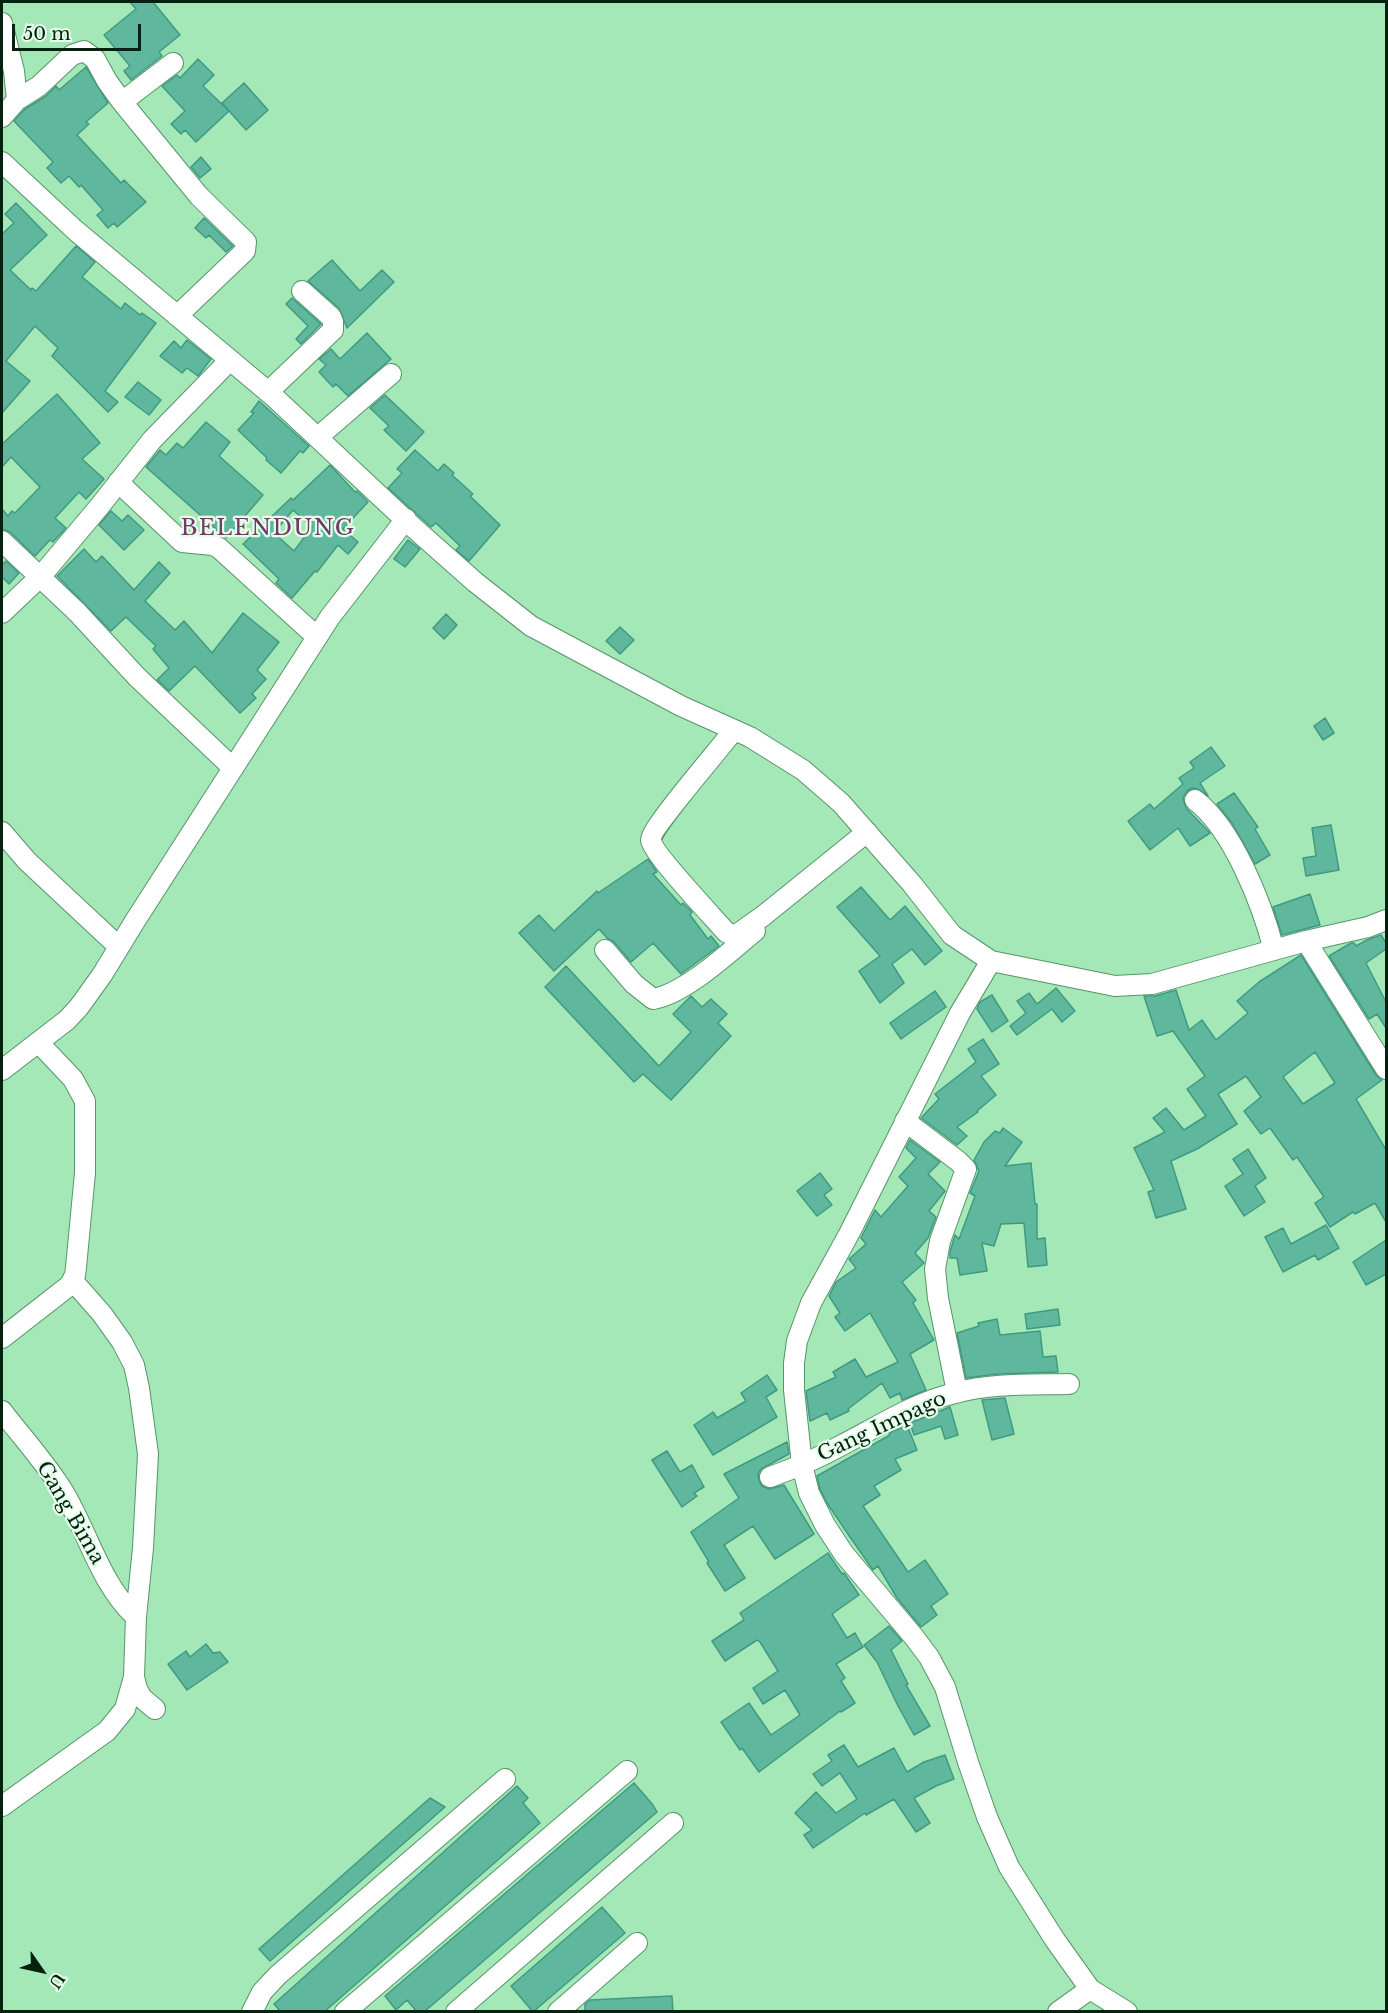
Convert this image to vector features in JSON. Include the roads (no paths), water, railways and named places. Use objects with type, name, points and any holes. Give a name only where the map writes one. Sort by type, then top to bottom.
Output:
[{"type":"street","points":[[2,23],[14,71],[17,100]]},
{"type":"street","points":[[2,117],[17,100],[39,86],[72,55],[84,51],[95,59],[122,102],[199,196],[246,242],[245,251],[177,316]]},
{"type":"street","points":[[122,102],[173,63]]},
{"type":"street","points":[[2,162],[75,231],[268,392],[475,582],[531,626],[681,706],[750,737],[803,770],[841,803],[952,935],[991,961],[1115,986],[1152,984],[1306,941],[1368,927],[1386,920]]},
{"type":"street","points":[[268,392],[333,330],[331,317],[302,291]]},
{"type":"street","points":[[2,613],[40,576],[152,440],[230,360]]},
{"type":"street","points":[[318,437],[391,374]]},
{"type":"street","points":[[118,482],[182,542],[213,545],[219,548],[317,637]]},
{"type":"street","points":[[2,1070],[67,1020],[80,1007],[330,617],[405,519]]},
{"type":"street","points":[[2,541],[77,612],[137,677],[233,768]]},
{"type":"street","points":[[734,730],[662,818],[651,839],[654,848],[667,865],[726,932],[732,935],[747,928],[869,835]]},
{"type":"street","points":[[1195,800],[1211,815],[1230,844],[1261,906],[1274,950]]},
{"type":"street","points":[[2,832],[27,861],[119,947]]},
{"type":"street","points":[[605,950],[634,984],[653,999],[664,997],[702,973],[869,835]]},
{"type":"street","points":[[1306,941],[1386,1069]]},
{"type":"street","points":[[991,961],[960,1013],[850,1232],[811,1303],[797,1341],[794,1363],[794,1390],[802,1465],[810,1493],[825,1525],[929,1657],[945,1687],[987,1816],[1009,1867],[1055,1940],[1090,1989],[1127,2012]]},
{"type":"street","points":[[2,1338],[73,1281],[76,1267],[85,1173],[85,1101],[73,1079],[38,1042]]},
{"type":"street","points":[[905,1121],[966,1168],[964,1180],[940,1241],[935,1269],[938,1298],[957,1392]]},
{"type":"street","points":[[2,1806],[107,1731],[125,1709],[134,1677],[148,1454],[139,1388],[134,1365],[122,1342],[102,1314],[73,1281]]},
{"type":"street","name":"Gang Impago","points":[[770,1477],[802,1465],[914,1408],[957,1392],[1008,1385],[1069,1384]]},
{"type":"street","name":"Gang Bima","points":[[2,1411],[63,1491],[116,1596],[136,1617]]},
{"type":"street","points":[[134,1677],[142,1698],[155,1709]]},
{"type":"street","points":[[345,2012],[627,1771]]},
{"type":"street","points":[[252,2012],[262,1992],[278,1975],[505,1779]]},
{"type":"street","points":[[456,2012],[673,1823]]},
{"type":"street","points":[[558,2012],[637,1943]]},
{"type":"street","points":[[1058,2012],[1090,1989]]},
{"type":"district","name":"BELENDUNG","points":[[268,529]]}]
